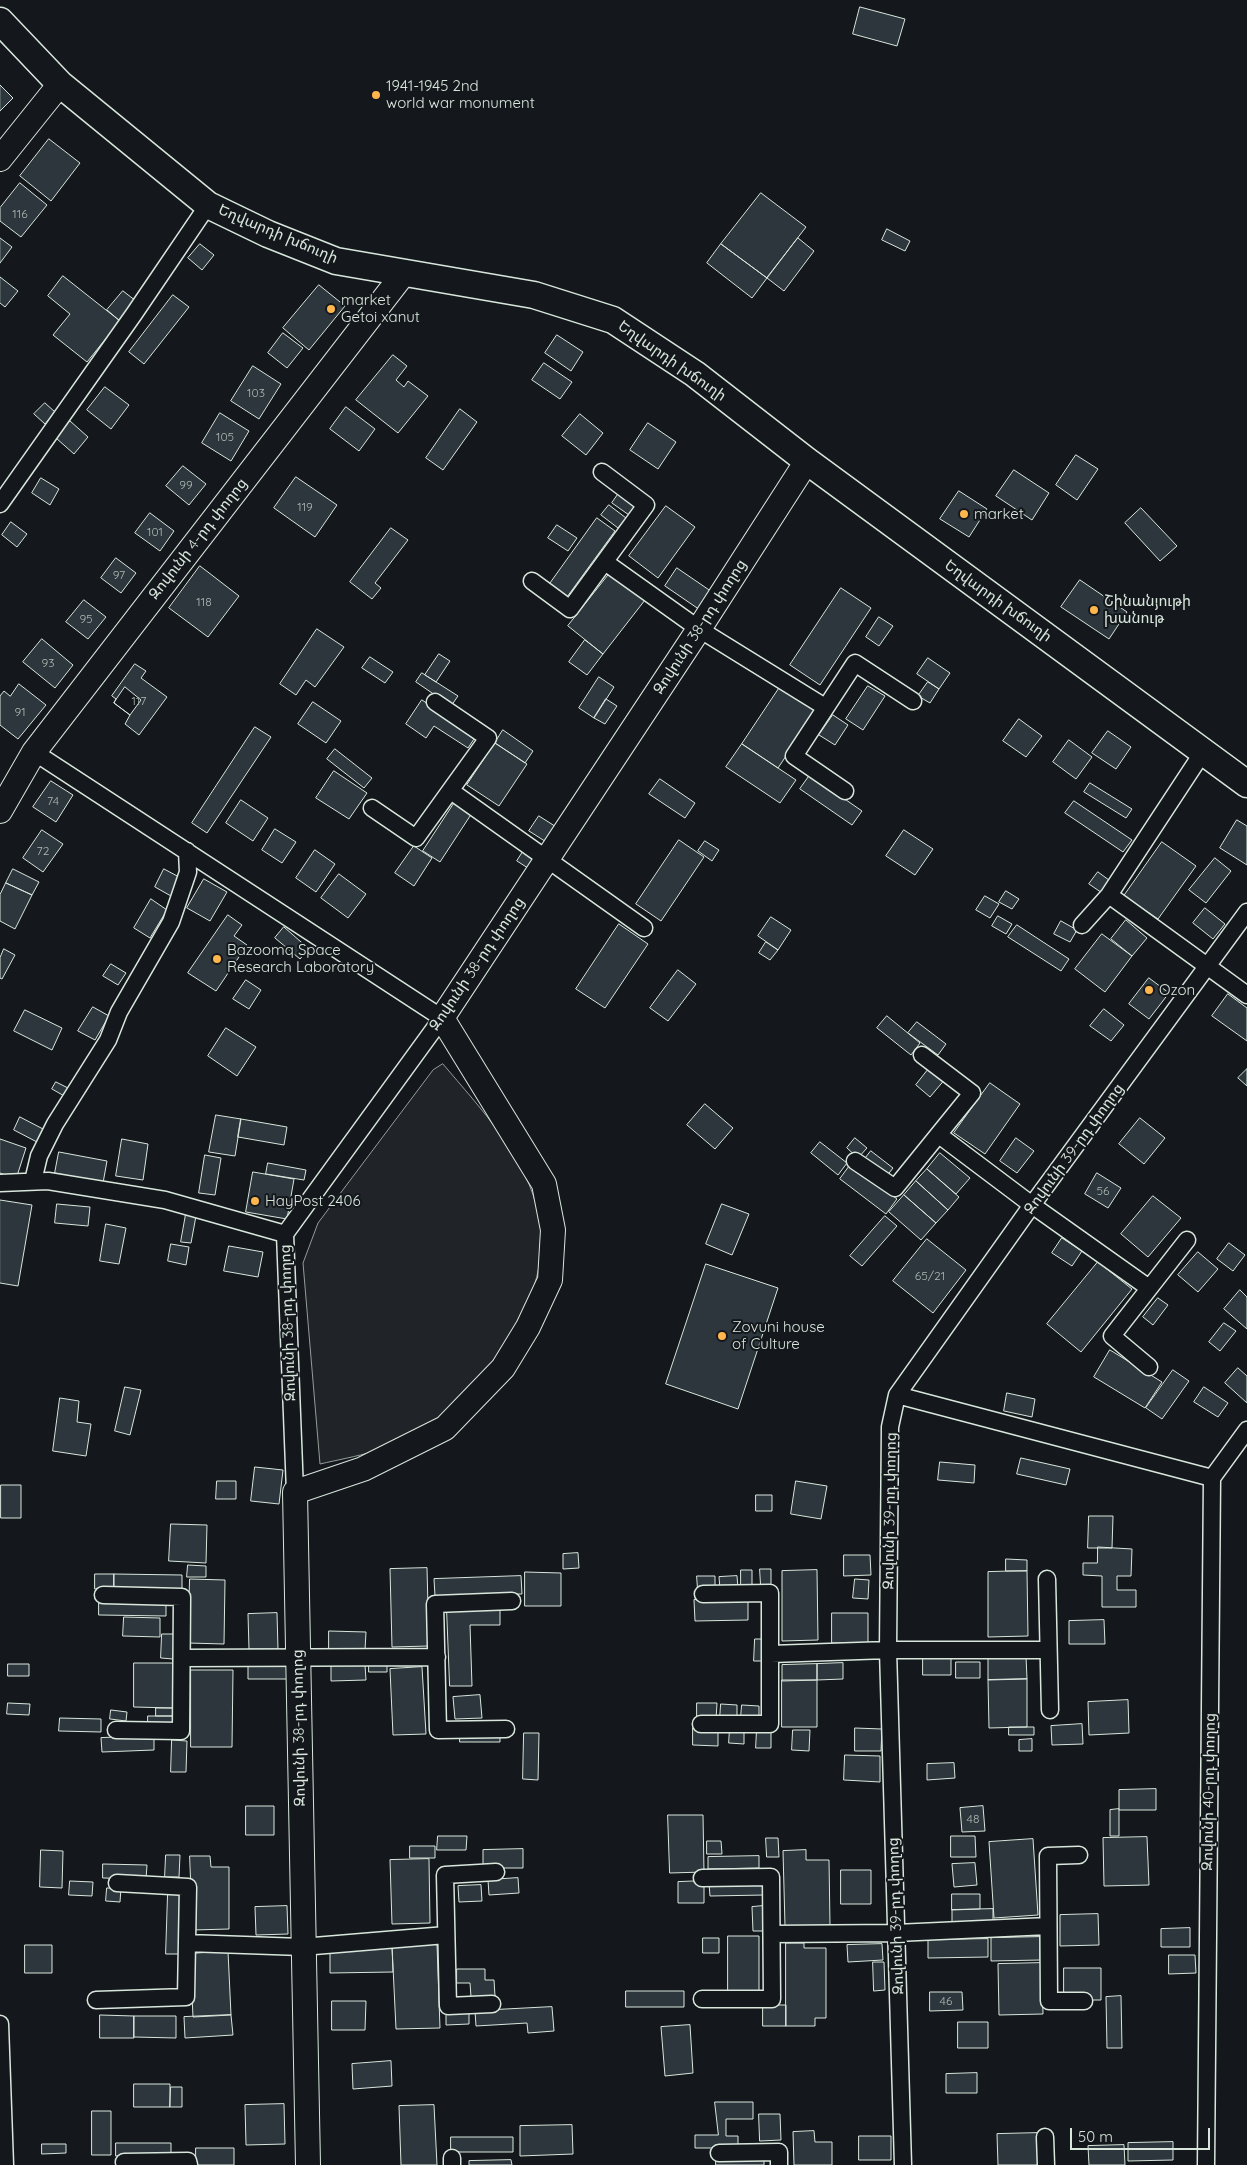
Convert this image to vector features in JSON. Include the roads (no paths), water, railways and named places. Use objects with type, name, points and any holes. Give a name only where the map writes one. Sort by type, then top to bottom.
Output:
[{"type":"main road","name":"Եղվարդի խճուղի","points":[[0,21],[60,84],[208,205],[268,234],[336,261],[534,294],[613,320],[695,374],[807,461],[1247,784]]},
{"type":"street","points":[[0,159],[60,84]]},
{"type":"street","points":[[0,504],[208,205]]},
{"type":"street","name":"Զովունի 4-րդ փողոց","points":[[0,811],[34,752],[404,273]]},
{"type":"street","name":"Զովունի 38-րդ փողոց","points":[[308,2165],[302,1947],[295,1492],[285,1234],[442,1018],[699,629],[807,461]]},
{"type":"street","points":[[532,581],[570,609],[646,505],[602,472]]},
{"type":"street","points":[[605,562],[699,629],[825,707]]},
{"type":"street","points":[[846,791],[794,756],[854,662],[913,702]]},
{"type":"street","points":[[372,808],[416,838],[488,738],[435,702]]},
{"type":"street","points":[[34,752],[442,1018],[544,1184],[553,1230],[550,1280],[528,1328],[503,1368],[445,1428],[363,1469],[295,1492]]},
{"type":"street","points":[[1082,925],[1109,895],[1203,752]]},
{"type":"street","points":[[451,791],[644,928]]},
{"type":"street","points":[[33,1182],[39,1156],[55,1124],[108,1040],[118,1012],[171,922],[188,872],[186,851]]},
{"type":"street","points":[[1109,895],[1247,995]]},
{"type":"street","name":"Զովունի 39-րդ փողոց","points":[[903,2165],[888,1650],[890,1427],[898,1395],[1032,1205],[1247,912]]},
{"type":"street","points":[[855,1161],[895,1188],[972,1093],[922,1055]]},
{"type":"street","points":[[939,1135],[1032,1205],[1149,1288]]},
{"type":"street","points":[[0,1184],[48,1181],[165,1200],[285,1234]]},
{"type":"street","points":[[1149,1367],[1112,1336],[1187,1240]]},
{"type":"street","points":[[898,1395],[1212,1478],[1247,1430]]},
{"type":"street","name":"Զովունի 40-րդ փողոց","points":[[1206,2165],[1212,1478]]},
{"type":"street","points":[[1047,1579],[1050,1710]]},
{"type":"street","points":[[701,1724],[770,1724],[770,1593],[703,1594]]},
{"type":"street","points":[[103,1595],[182,1597],[181,1731],[116,1730]]},
{"type":"street","points":[[506,1729],[438,1730],[435,1604],[512,1601]]},
{"type":"street","points":[[771,1654],[888,1650],[1048,1650]]},
{"type":"street","points":[[182,1658],[437,1656]]},
{"type":"street","points":[[1079,1854],[1048,1856],[1049,2001],[1084,2001]]},
{"type":"street","points":[[492,2004],[448,2006],[445,1875],[496,1872]]},
{"type":"street","points":[[702,1878],[771,1877],[772,1934],[772,1999],[702,1999]]},
{"type":"street","points":[[96,2000],[186,1998],[188,1887],[117,1883]]},
{"type":"street","points":[[772,1934],[896,1933],[1048,1926]]},
{"type":"street","points":[[187,1943],[302,1947],[446,1935]]},
{"type":"street","points":[[0,2024],[5,2165]]},
{"type":"street","points":[[1045,2137],[1046,2165]]},
{"type":"street","points":[[720,2153],[779,2152],[779,2165]]},
{"type":"street","points":[[124,2162],[188,2161],[189,2165]]},
{"type":"place","name":"1941-1945 2nd world war monument","points":[[376,95]]},
{"type":"place","name":"market Getoi xanut","points":[[331,309]]},
{"type":"place","name":"market","points":[[964,514]]},
{"type":"place","name":"Շինանյութի խանութ","points":[[1094,610]]},
{"type":"place","name":"Bazoomq Space Research Laboratory","points":[[217,959]]},
{"type":"place","name":"Ozon","points":[[1149,990]]},
{"type":"place","name":"HayPost 2406","points":[[255,1201]]},
{"type":"place","name":"Zovuni house of Culture","points":[[722,1336]]}]
